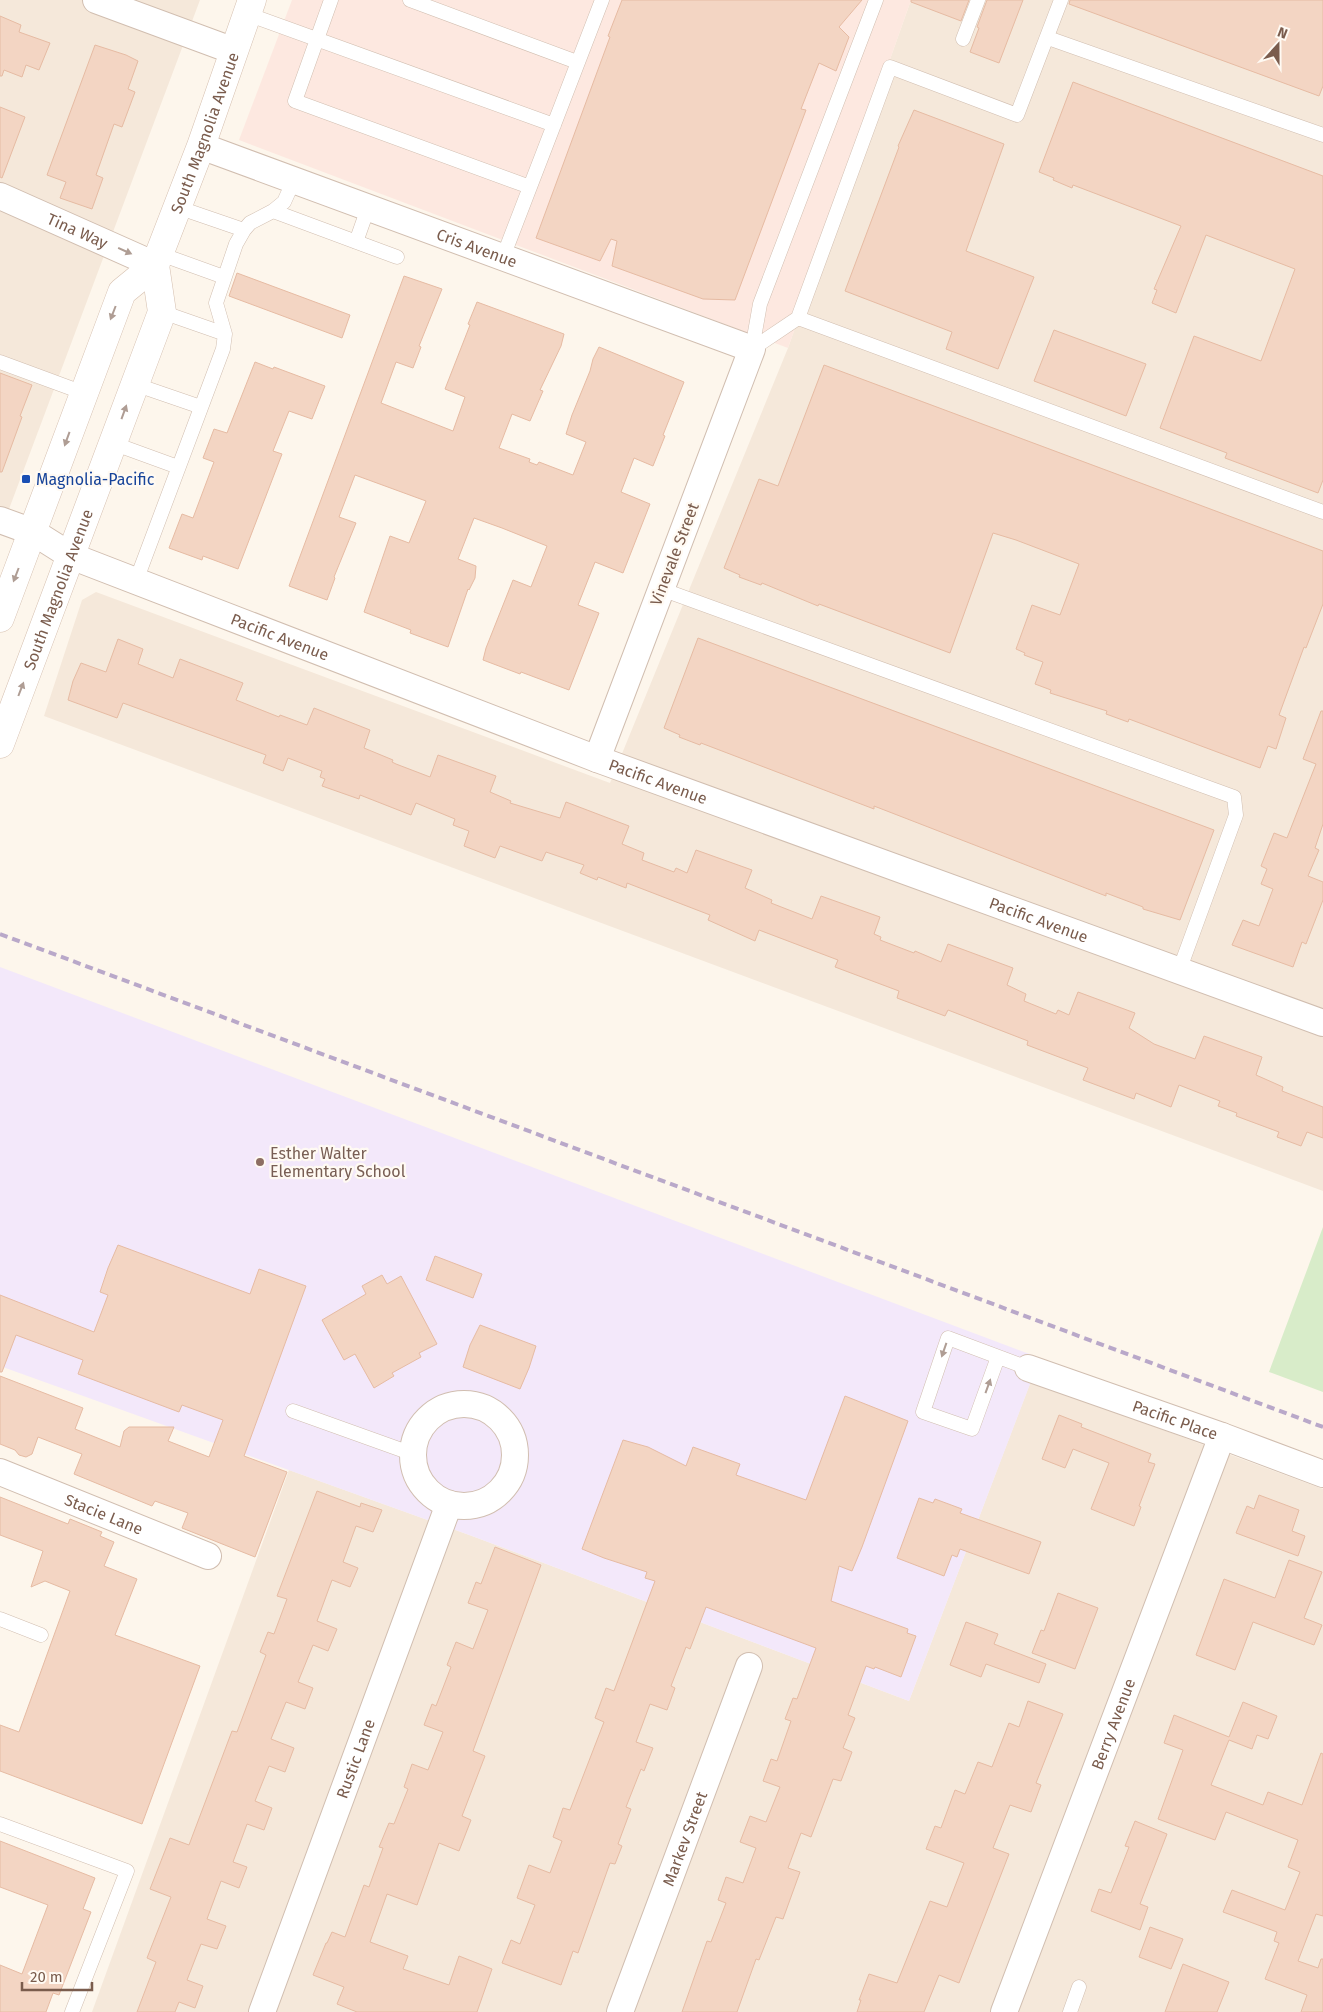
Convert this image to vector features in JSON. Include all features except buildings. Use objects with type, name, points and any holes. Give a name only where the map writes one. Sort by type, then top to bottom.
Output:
[{"type":"main road","name":"South Magnolia Avenue","points":[[0,744],[162,312],[157,259],[201,146],[249,7]]},
{"type":"main road","points":[[0,618],[122,292],[157,259]]},
{"type":"street","points":[[96,0],[234,51]]},
{"type":"street","name":"Cris Avenue","points":[[201,146],[752,349]]},
{"type":"street","name":"Tina Way","points":[[0,196],[157,259]]},
{"type":"street","name":"Vinevale Street","points":[[596,759],[752,349]]},
{"type":"street","name":"Pacific Avenue","points":[[0,520],[32,532],[70,556],[596,759],[1323,1023]]},
{"type":"street","name":"Pacific Place","points":[[1028,1368],[1222,1436],[1323,1474]]},
{"type":"street","points":[[468,1404],[484,1408],[498,1417],[509,1431],[515,1447],[515,1465],[509,1481],[498,1494],[483,1503],[466,1506],[449,1504],[434,1496],[422,1485],[414,1470],[412,1454],[416,1438],[424,1423],[436,1412],[451,1406],[468,1404]]},
{"type":"street","name":"Berry Avenue","points":[[1004,2012],[1222,1436]]},
{"type":"street","name":"Stacie Lane","points":[[0,1472],[208,1556]]},
{"type":"street","name":"Rustic Lane","points":[[262,2012],[449,1504]]},
{"type":"street","name":"Markev Street","points":[[620,2012],[750,1666]]},
{"type":"lane","points":[[331,0],[295,101],[530,187]]},
{"type":"lane","points":[[410,0],[578,62]]},
{"type":"lane","points":[[503,257],[602,0]]},
{"type":"lane","points":[[752,349],[760,304],[876,0]]},
{"type":"lane","points":[[963,39],[978,0]]},
{"type":"lane","points":[[752,349],[798,318],[890,67],[1017,115],[1061,0]]},
{"type":"lane","points":[[249,7],[317,39],[554,125]]},
{"type":"lane","points":[[1048,38],[1323,135]]},
{"type":"lane","points":[[136,581],[223,349],[225,334],[216,303],[236,244],[244,230],[284,202],[294,180]]},
{"type":"lane","points":[[177,207],[244,230]]},
{"type":"lane","points":[[356,242],[368,208]]},
{"type":"lane","points":[[273,211],[398,257]]},
{"type":"lane","points":[[157,259],[224,278]]},
{"type":"lane","points":[[162,312],[225,334]]},
{"type":"lane","points":[[798,318],[1323,512]]},
{"type":"lane","points":[[0,362],[84,393]]},
{"type":"lane","points":[[134,384],[201,407]]},
{"type":"lane","points":[[112,443],[178,467]]},
{"type":"lane","points":[[661,589],[1234,797],[1236,815],[1179,971]]},
{"type":"lane","points":[[998,1357],[972,1429],[923,1412],[948,1338],[1028,1368]]},
{"type":"lane","points":[[293,1411],[412,1454]]},
{"type":"lane","points":[[0,1619],[41,1635]]},
{"type":"lane","points":[[0,1824],[127,1871],[72,2012]]},
{"type":"lane","points":[[1070,2012],[1079,1987]]},
{"type":"shaded area","points":[[0,0],[200,0],[0,533]]},
{"type":"shaded area","points":[[292,0],[911,0],[788,348],[239,140]]},
{"type":"shaded area","points":[[911,0],[1323,0],[1323,1191],[44,716],[82,600],[96,592],[610,783],[788,348]]},
{"type":"shaded area","name":"Esther Walter Elementary School","points":[[0,967],[1040,1358],[909,1701],[472,1536],[0,1366]]},
{"type":"shaded area","points":[[1031,1381],[1323,1489],[1323,2012],[92,2012],[289,1470],[472,1536],[909,1701]]},
{"type":"green space","points":[[1323,1227],[1323,1392],[1269,1372]]},
{"type":"railway","points":[[0,934],[1323,1427]]},
{"type":"place","name":"Magnolia-Pacific","points":[[26,479]]},
{"type":"place","name":"Esther Walter Elementary School","points":[[260,1162]]}]
